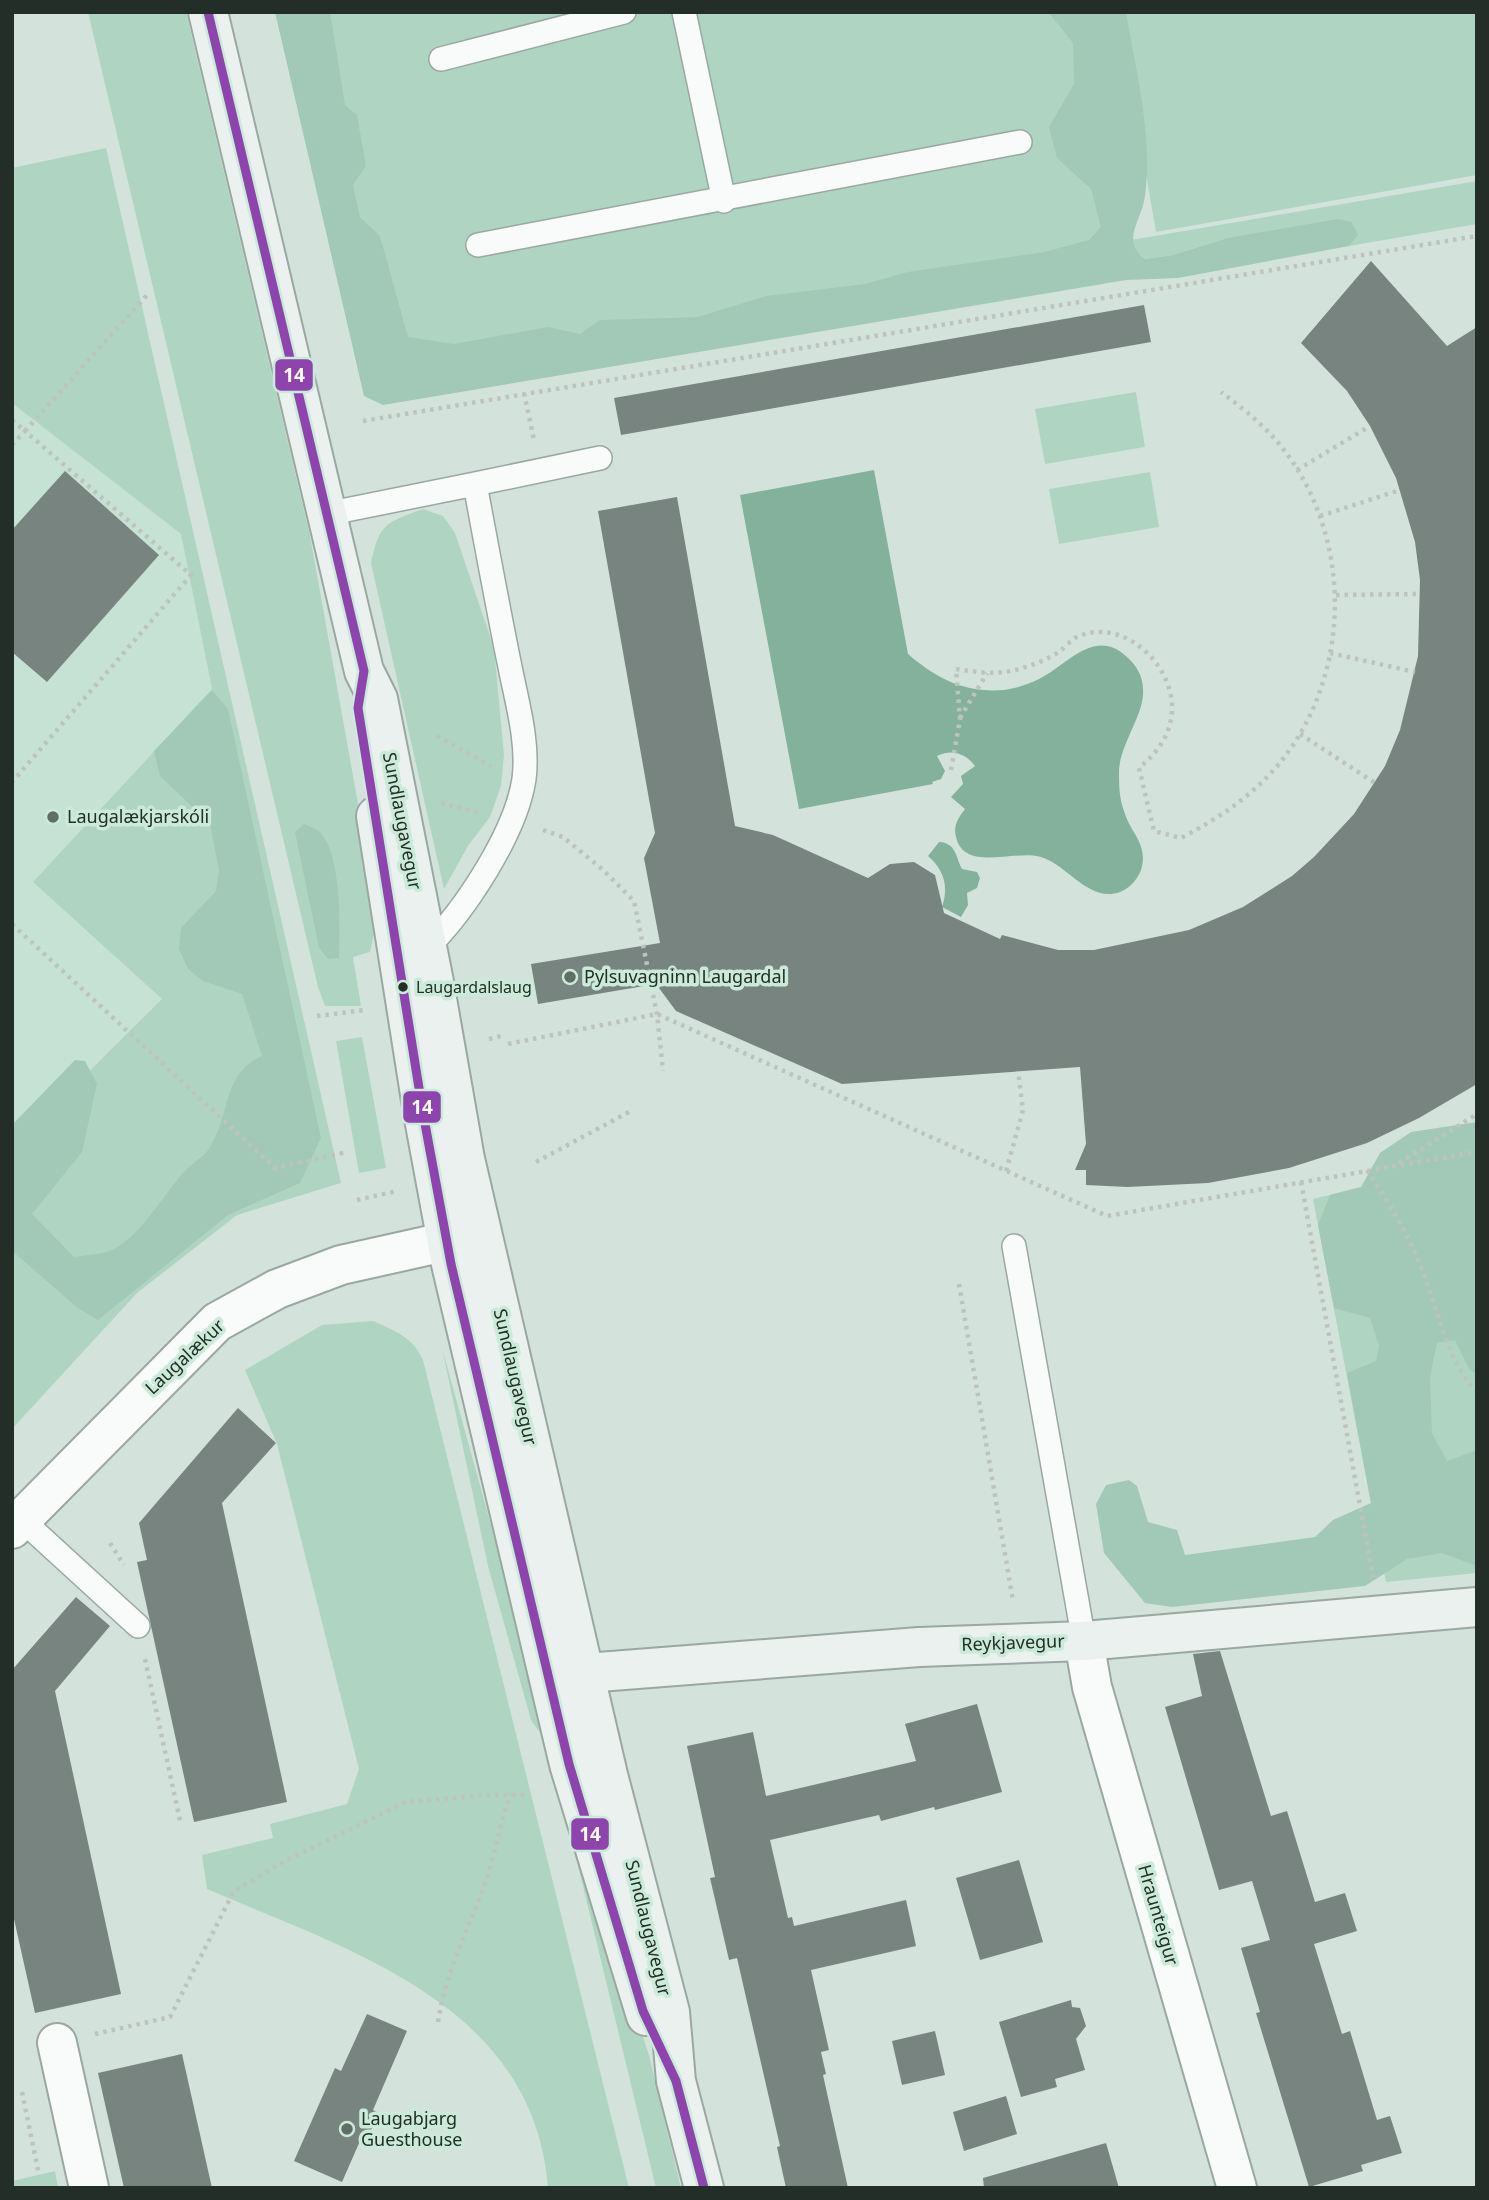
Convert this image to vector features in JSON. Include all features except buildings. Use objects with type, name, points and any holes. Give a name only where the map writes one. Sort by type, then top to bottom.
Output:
[{"type":"street","name":"Sundlaugavegur","points":[[208,12],[363,671],[378,699],[427,948],[456,1116],[464,1237],[550,1681],[569,1763],[643,2011],[676,2081]]},
{"type":"street","name":"Sundlaugavegur","points":[[363,671],[359,708],[423,1113],[464,1237],[586,1673],[608,1775],[670,2012],[676,2081],[704,2188]]},
{"type":"street","name":"Laugalækur","points":[[17,1524],[217,1322],[277,1289],[341,1265],[464,1237]]},
{"type":"street","name":"Reykjavegur","points":[[550,1681],[586,1673],[919,1647],[1084,1641],[1477,1607]]},
{"type":"street","name":"Hraunteigur","points":[[1084,1641],[1096,1700],[1237,2188]]},
{"type":"street","points":[[57,2043],[89,2188]]},
{"type":"lane","points":[[441,59],[624,12]]},
{"type":"lane","points":[[684,12],[723,201]]},
{"type":"lane","points":[[478,245],[723,201],[1020,142]]},
{"type":"lane","points":[[326,514],[600,458]]},
{"type":"lane","points":[[427,948],[452,923],[468,899],[512,819],[523,783],[522,733],[475,484]]},
{"type":"lane","points":[[1014,1246],[1084,1641]]},
{"type":"lane","points":[[17,1524],[138,1626]]},
{"type":"path","points":[[363,421],[1477,236]]},
{"type":"path","points":[[12,445],[148,294]]},
{"type":"path","points":[[951,769],[960,719],[956,669],[987,673],[1012,671],[1057,653],[1077,637],[1094,634],[1119,637],[1142,647],[1164,674],[1172,708],[1163,743],[1139,768],[1154,831],[1181,838],[1214,820],[1245,798],[1272,772],[1300,734],[1313,708],[1330,653],[1336,595],[1331,555],[1320,516],[1297,470],[1253,416],[1221,392]]},
{"type":"path","points":[[524,393],[540,471]]},
{"type":"path","points":[[12,420],[191,575],[12,782]]},
{"type":"path","points":[[1297,470],[1370,426]]},
{"type":"path","points":[[1320,516],[1400,489]]},
{"type":"path","points":[[1336,595],[1421,594]]},
{"type":"path","points":[[1330,653],[1415,672]]},
{"type":"path","points":[[960,719],[987,673]]},
{"type":"path","points":[[1300,734],[1375,783]]},
{"type":"path","points":[[437,736],[523,783]]},
{"type":"path","points":[[512,819],[563,837],[602,869],[634,901],[657,1014],[663,1070]]},
{"type":"path","points":[[12,924],[275,1168],[347,1152]]},
{"type":"path","points":[[317,1016],[376,1010]]},
{"type":"path","points":[[508,1044],[657,1014],[1107,1216],[1477,1152]]},
{"type":"path","points":[[489,1039],[505,1035]]},
{"type":"path","points":[[1006,1171],[1023,1110],[1018,1071]]},
{"type":"path","points":[[536,1162],[629,1112]]},
{"type":"path","points":[[1395,1165],[1477,1114]]},
{"type":"path","points":[[1367,1170],[1417,1256],[1455,1364],[1477,1393]]},
{"type":"path","points":[[1301,1182],[1374,1580]]},
{"type":"path","points":[[357,1200],[410,1188]]},
{"type":"path","points":[[959,1284],[1013,1601]]},
{"type":"path","points":[[110,1543],[125,1566],[181,1825]]},
{"type":"path","points":[[438,2022],[444,1985],[488,1877],[499,1825],[511,1794]]},
{"type":"path","points":[[57,2043],[170,2017],[234,1891],[287,1860],[406,1802],[528,1795]]},
{"type":"path","points":[[20,2080],[39,2175]]},
{"type":"shaded area","points":[[88,12],[186,12],[310,536],[378,915],[370,952],[353,957],[361,1006],[325,1006],[318,987]]},
{"type":"shaded area","points":[[275,12],[330,12],[345,105],[357,115],[366,166],[353,185],[360,217],[380,236],[408,337],[454,344],[548,327],[580,334],[600,320],[698,317],[766,296],[865,284],[908,272],[1044,252],[1089,240],[1101,227],[1091,189],[1057,158],[1049,127],[1074,84],[1073,43],[1048,12],[1126,12],[1139,81],[1147,150],[1145,196],[1133,237],[1134,245],[1145,259],[1173,255],[1227,238],[1338,219],[1352,222],[1358,235],[1349,246],[1178,278],[1126,280],[383,405],[364,396]]},
{"type":"shaded area","points":[[299,12],[1093,12],[1131,240],[379,382]]},
{"type":"shaded area","points":[[1118,12],[1477,12],[1477,175],[1156,232]]},
{"type":"shaded area","points":[[106,148],[341,1183],[237,1215],[137,1293],[12,1429],[12,1148],[162,999],[33,882],[212,689],[181,534],[12,403],[12,168]]},
{"type":"shaded area","points":[[1477,181],[1477,224],[1349,246],[1357,235],[1352,222],[1227,238],[1173,255],[1145,259],[1136,252],[1131,240]]},
{"type":"shaded area","points":[[1136,392],[1145,447],[1045,464],[1035,409]]},
{"type":"shaded area","name":"Laugalækjarskóli","points":[[12,403],[181,534],[212,690],[34,882],[162,999],[12,1148]]},
{"type":"shaded area","points":[[874,470],[908,654],[919,663],[964,687],[990,690],[1012,689],[1035,681],[1092,647],[1115,649],[1130,660],[1138,671],[1143,684],[1143,699],[1124,749],[1119,780],[1122,806],[1141,846],[1143,861],[1137,877],[1124,890],[1109,894],[1099,892],[1041,857],[980,857],[961,848],[955,829],[965,809],[951,797],[963,784],[961,776],[975,766],[958,754],[937,756],[945,771],[941,779],[932,782],[933,784],[799,809],[740,495]]},
{"type":"shaded area","points":[[1150,472],[1159,527],[1059,544],[1049,489]]},
{"type":"shaded area","points":[[423,509],[443,516],[455,533],[494,648],[504,755],[501,786],[490,817],[468,846],[444,889],[371,563],[381,532],[386,526]]},
{"type":"shaded area","points":[[212,690],[228,709],[321,1138],[300,1183],[228,1215],[98,1320],[78,1308],[12,1251],[12,1125],[75,1060],[85,1061],[97,1084],[82,1152],[32,1214],[74,1257],[107,1252],[136,1232],[176,1181],[208,1150],[221,1124],[228,1097],[239,1074],[262,1056],[242,994],[203,981],[188,969],[179,949],[181,928],[216,891],[219,870],[210,824],[160,776],[154,751]]},
{"type":"shaded area","points":[[304,824],[319,831],[327,841],[332,856],[338,892],[339,958],[328,959],[319,948],[295,832]]},
{"type":"shaded area","points":[[939,842],[952,847],[962,869],[977,872],[980,878],[977,888],[967,893],[968,905],[961,917],[942,907],[944,879],[928,856]]},
{"type":"shaded area","points":[[362,1037],[386,1168],[359,1173],[336,1041]]},
{"type":"shaded area","points":[[1477,1122],[1477,1375],[1469,1369],[1455,1340],[1437,1343],[1430,1377],[1432,1433],[1447,1461],[1477,1450],[1477,1566],[1442,1553],[1407,1559],[1365,1586],[1172,1607],[1145,1603],[1104,1553],[1096,1504],[1106,1485],[1129,1480],[1137,1486],[1148,1522],[1177,1530],[1185,1555],[1315,1537],[1333,1520],[1371,1503],[1347,1373],[1376,1361],[1379,1346],[1370,1318],[1334,1308],[1318,1225],[1330,1195],[1361,1187],[1380,1153],[1411,1132]]},
{"type":"shaded area","points":[[1477,1141],[1477,1573],[1386,1582],[1313,1199],[1398,1178]]},
{"type":"shaded area","points":[[373,1321],[409,1340],[423,1360],[629,2188],[548,2188],[535,2125],[509,2072],[471,2029],[426,1993],[374,1962],[207,1889],[202,1855],[273,1838],[270,1824],[347,1804],[359,1769],[277,1444],[245,1370],[322,1325]]},
{"type":"shaded area","points":[[442,1348],[554,1753],[531,1720],[488,1566]]},
{"type":"shaded area","points":[[560,1791],[649,2055],[681,2188],[656,2188]]},
{"type":"shaded area","points":[[55,2171],[58,2188],[12,2188],[12,2181]]},
{"type":"transit line","name":"14","points":[[208,12],[364,671],[358,708],[423,1113],[451,1264],[569,1764],[643,2011],[676,2081],[704,2188]]},
{"type":"place","name":"Laugalækjarskóli","points":[[53,817]]},
{"type":"place","name":"Pylsuvagninn Laugardal","points":[[570,977]]},
{"type":"place","name":"Laugardalslaug","points":[[403,987]]},
{"type":"place","name":"Laugabjarg Guesthouse","points":[[347,2129]]}]
